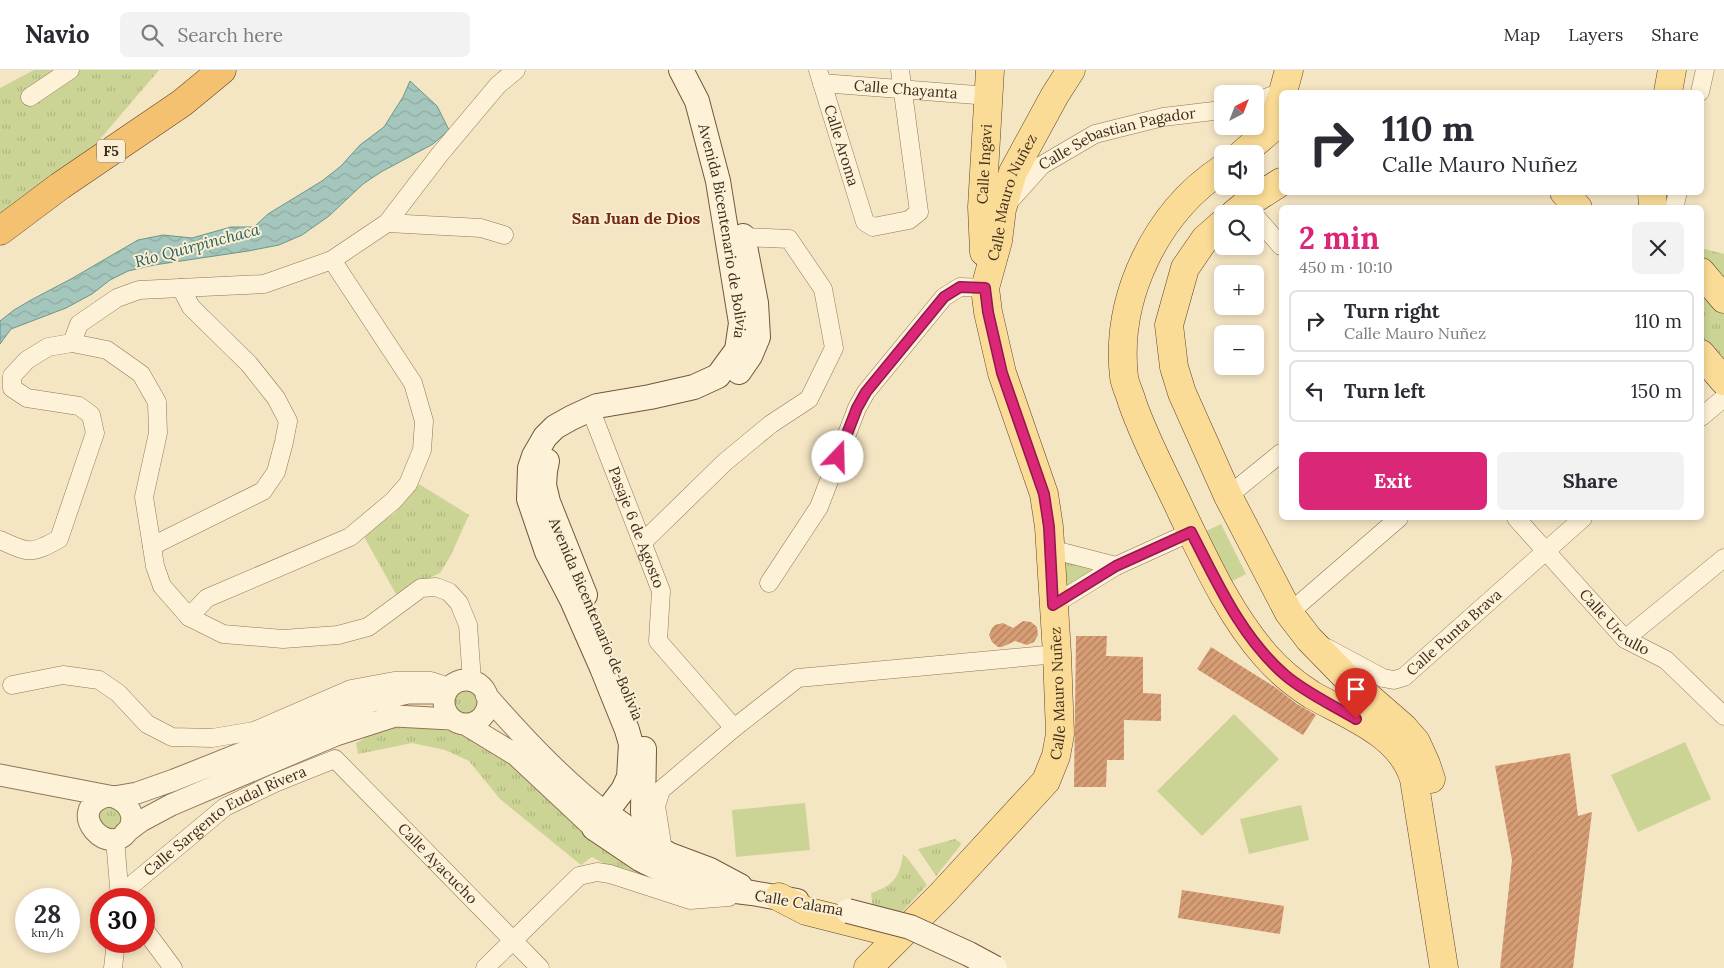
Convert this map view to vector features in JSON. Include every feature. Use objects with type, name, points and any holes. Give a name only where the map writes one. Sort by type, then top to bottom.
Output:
[{"type":"highway","name":"F5","points":[[0,231],[60,186],[182,104],[222,70]]},
{"type":"main road","name":"Avenida Bicentenario de Bolivia","points":[[600,821],[623,790],[629,777],[631,744],[602,668],[572,600],[547,552],[529,500],[530,468],[534,456],[545,437],[555,427],[570,418],[597,406],[650,398],[694,387],[718,376],[737,350],[741,322],[718,181],[697,101],[681,70]]},
{"type":"main road","name":"Avenida Bicentenario de Bolivia","points":[[652,852],[643,812],[644,746],[643,732],[638,715],[594,617],[548,502],[544,485],[548,458],[558,444],[595,421],[660,409],[718,393],[731,384],[750,356],[758,338],[756,302],[744,237],[710,89],[701,70]]},
{"type":"main road","name":"Calle Mauro Nuñez","points":[[868,968],[1046,781],[1056,756],[1060,734],[1057,654],[1049,527],[1044,494],[1002,373],[988,312],[985,288],[998,241],[1002,209],[1013,172],[1055,95],[1072,70]]},
{"type":"main road","points":[[1668,90],[1672,70]]},
{"type":"main road","name":"Calle Ingavi","points":[[985,288],[982,207],[989,83]]},
{"type":"main road","points":[[1252,145],[1270,130],[1279,103]]},
{"type":"main road","points":[[1214,174],[1204,181],[1176,210],[1147,253],[1135,285],[1124,329],[1124,378],[1138,420],[1191,532],[1233,613],[1266,656],[1300,687],[1318,684],[1340,674]]},
{"type":"main road","points":[[1255,205],[1279,184]]},
{"type":"main road","points":[[1214,231],[1205,239],[1185,268],[1169,325],[1174,367],[1182,393],[1228,496],[1289,613],[1340,674],[1403,727],[1416,742],[1443,907],[1461,968]]},
{"type":"main road","points":[[1704,357],[1724,380]]},
{"type":"main road","points":[[1300,687],[1340,674]]},
{"type":"main road","points":[[600,821],[652,852],[704,887],[752,893]]},
{"type":"main road","name":"Calle Calama","points":[[752,893],[886,920],[910,927],[995,968]]},
{"type":"main road","points":[[779,897],[806,911],[872,927],[924,944],[971,968]]},
{"type":"main road","points":[[1443,907],[1444,968]]},
{"type":"street","points":[[30,97],[70,70]]},
{"type":"street","points":[[72,342],[79,324],[118,298],[139,290],[264,284],[332,260],[387,223],[440,154],[498,85],[516,70]]},
{"type":"street","points":[[900,70],[903,90]]},
{"type":"street","points":[[1700,90],[1705,70]]},
{"type":"street","name":"Calle Chayanta","points":[[820,77],[903,90],[989,83]]},
{"type":"street","name":"Calle Aroma","points":[[820,77],[865,222],[873,227],[909,220],[919,212],[903,90]]},
{"type":"street","points":[[1264,98],[1279,90]]},
{"type":"street","name":"Calle Sebastian Pagador","points":[[1002,209],[1042,165],[1095,134],[1163,117],[1214,111]]},
{"type":"street","points":[[387,223],[481,228],[504,235]]},
{"type":"street","points":[[1264,229],[1279,244]]},
{"type":"street","points":[[643,542],[725,462],[771,424],[808,399],[834,348],[823,289],[789,239],[744,237]]},
{"type":"street","points":[[189,617],[207,598],[350,537],[393,501],[408,484],[422,450],[424,421],[413,383],[332,260]]},
{"type":"street","points":[[769,583],[819,507],[857,408],[866,392],[944,297],[960,287],[985,288]]},
{"type":"street","points":[[152,546],[264,491],[276,472],[288,420],[276,398],[249,364],[191,307],[181,288]]},
{"type":"street","points":[[0,395],[12,376],[27,360],[48,347],[72,342],[106,350],[140,374],[157,402],[158,432],[144,497],[155,566],[162,586],[189,617],[223,634],[283,639],[338,635],[368,627],[421,588],[436,586],[449,592],[459,603],[468,625],[479,688],[486,709],[483,715],[472,723],[395,716],[336,735],[171,805],[141,821],[120,836],[108,839],[101,837],[91,828],[89,822],[91,808],[100,798],[137,793],[372,701],[408,693],[447,690],[460,681],[479,688],[530,745],[585,797],[600,821]]},
{"type":"street","points":[[0,540],[22,550],[38,550],[59,539],[95,433],[91,415],[79,406],[27,398],[12,388],[12,376]]},
{"type":"street","points":[[1704,415],[1724,398]]},
{"type":"street","name":"Pasaje 6 de Agosto","points":[[595,421],[661,591],[658,641],[734,728]]},
{"type":"street","points":[[1228,496],[1279,455]]},
{"type":"street","points":[[1289,613],[1397,520]]},
{"type":"street","name":"Calle Urcullo","points":[[1518,520],[1626,639],[1666,660],[1724,715]]},
{"type":"street","name":"Calle Punta Brava","points":[[1340,674],[1394,680],[1404,677],[1544,550],[1581,520]]},
{"type":"street","points":[[1053,605],[1116,566],[1191,532]]},
{"type":"street","points":[[1050,550],[1116,566]]},
{"type":"street","points":[[1626,639],[1724,558]]},
{"type":"street","points":[[652,852],[656,806],[659,794],[673,779],[734,728],[798,678],[1057,654]]},
{"type":"street","points":[[12,685],[63,675],[99,680],[118,693],[147,724],[172,736],[212,738],[254,731],[352,689],[394,680],[431,681],[447,690]]},
{"type":"street","points":[[447,690],[444,707],[458,721],[516,755],[600,821]]},
{"type":"street","name":"Calle Sargento Eudal Rivera","points":[[132,888],[225,807],[275,783],[335,759]]},
{"type":"street","name":"Calle Ayacucho","points":[[335,759],[540,968]]},
{"type":"street","points":[[0,775],[110,797],[126,803],[131,815],[129,828],[120,836]]},
{"type":"street","points":[[120,836],[122,888]]},
{"type":"street","name":"Calle Calama","points":[[484,968],[579,876],[597,872],[690,900],[716,899],[752,893]]},
{"type":"street","points":[[155,943],[174,968]]},
{"type":"street","points":[[113,968],[115,953]]},
{"type":"green space","points":[[34,70],[159,70],[60,186],[0,240],[0,88]]},
{"type":"green space","points":[[1704,249],[1724,254],[1724,288],[1704,265]]},
{"type":"green space","points":[[1704,293],[1724,315],[1724,364],[1704,341]]},
{"type":"green space","points":[[419,484],[469,515],[451,555],[440,573],[396,594],[363,535],[395,513]]},
{"type":"green space","points":[[1221,524],[1246,574],[1227,584],[1202,533]]},
{"type":"green space","points":[[1060,560],[1093,570],[1062,590]]},
{"type":"green space","points":[[466,687],[477,691],[481,702],[477,713],[466,717],[455,713],[451,702],[455,691]]},
{"type":"green space","points":[[1234,714],[1279,759],[1202,836],[1157,791]]},
{"type":"green space","points":[[424,726],[473,736],[684,887],[614,869],[592,857],[581,865],[500,799],[469,761],[445,750],[412,743],[358,754],[356,743],[364,739],[362,732]]},
{"type":"green space","points":[[1685,742],[1711,799],[1638,832],[1611,775]]},
{"type":"green space","points":[[110,803],[122,814],[120,823],[114,829],[102,828],[97,813]]},
{"type":"green space","points":[[805,803],[810,850],[736,857],[732,810]]},
{"type":"green space","points":[[1301,805],[1309,840],[1249,854],[1240,819]]},
{"type":"green space","points":[[955,839],[961,843],[960,846],[936,876],[918,849]]},
{"type":"green space","points":[[903,854],[927,885],[899,915],[873,910],[871,893],[885,887],[894,880],[900,869]]},
{"type":"water","name":"Río Quirpinchaca","points":[[410,81],[437,106],[449,130],[433,144],[363,184],[329,216],[302,235],[279,245],[154,265],[128,271],[66,308],[11,329],[0,344],[0,321],[14,310],[138,240],[163,235],[192,238],[231,227],[254,227],[268,214],[322,181],[341,166],[360,145],[384,127],[403,97]]},
{"type":"building","points":[[1023,621],[1031,622],[1037,627],[1038,635],[1034,642],[1027,645],[1015,641],[998,647],[992,642],[989,635],[995,625],[1003,623],[1013,628]]},
{"type":"building","points":[[1076,636],[1107,636],[1106,656],[1143,657],[1143,693],[1161,694],[1161,721],[1124,720],[1124,760],[1107,760],[1106,787],[1074,787]]},
{"type":"building","points":[[1211,647],[1316,715],[1303,735],[1197,669]]},
{"type":"building","points":[[1570,753],[1578,816],[1592,812],[1573,968],[1500,968],[1512,860],[1495,766]]},
{"type":"building","points":[[1182,890],[1284,906],[1280,934],[1178,918]]},
{"type":"district","name":"San Juan de Dios","points":[[636,218]]},
{"type":"route","points":[[838,457],[857,408],[866,392],[944,297],[960,287],[985,288],[988,312],[1002,373],[1044,494],[1049,527],[1053,605],[1116,566],[1191,532],[1233,613],[1266,656],[1300,687],[1356,719]]}]
